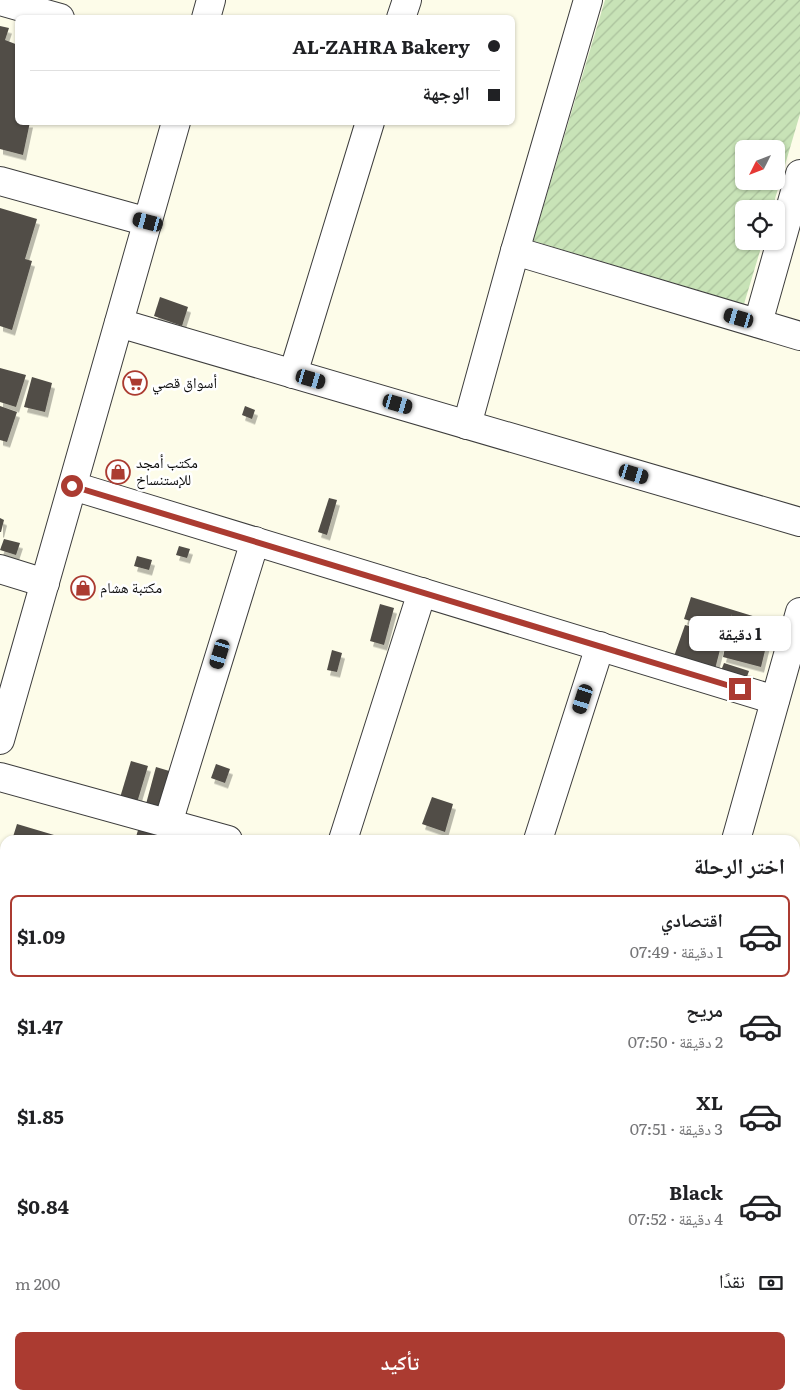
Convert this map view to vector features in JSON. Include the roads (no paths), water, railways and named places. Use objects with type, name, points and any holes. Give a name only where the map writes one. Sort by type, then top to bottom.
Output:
[{"type":"street","points":[[207,15],[211,0]]},
{"type":"street","points":[[403,15],[407,0]]},
{"type":"street","points":[[467,425],[588,0]]},
{"type":"street","points":[[0,1],[49,15]]},
{"type":"street","points":[[0,740],[175,125]]},
{"type":"street","points":[[293,374],[369,125]]},
{"type":"street","points":[[758,323],[800,174]]},
{"type":"street","points":[[0,181],[148,222]]},
{"type":"street","points":[[515,251],[800,336]]},
{"type":"street","points":[[119,322],[800,522]]},
{"type":"street","points":[[72,486],[775,700]]},
{"type":"street","points":[[168,824],[254,541]]},
{"type":"street","points":[[0,569],[45,583]]},
{"type":"street","points":[[346,835],[422,592]]},
{"type":"street","points":[[737,835],[800,612]]},
{"type":"street","points":[[540,835],[600,646]]},
{"type":"street","points":[[0,777],[209,835]]},
{"type":"place","name":"أسواق قصي","points":[[135,383]]},
{"type":"place","name":"مكتب أمجد للإستنساخ","points":[[118,472]]},
{"type":"place","name":"مكتبة هشام","points":[[83,588]]}]
